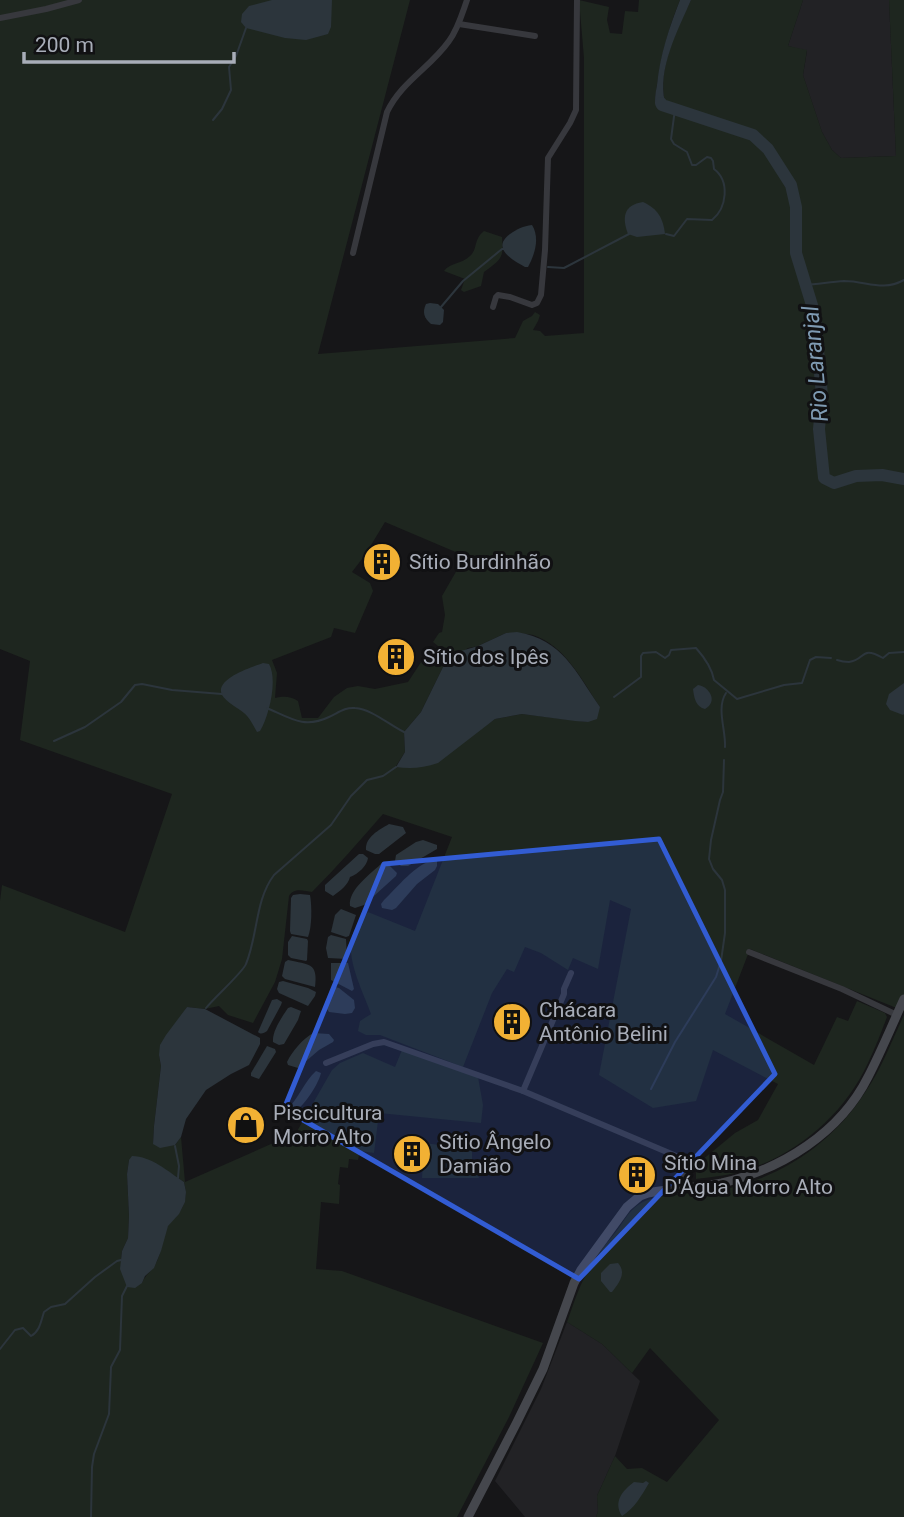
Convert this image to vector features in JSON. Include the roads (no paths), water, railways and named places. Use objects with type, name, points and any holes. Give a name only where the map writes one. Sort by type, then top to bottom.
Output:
[{"type":"main road","points":[[468,1517],[537,1381],[574,1283],[602,1240],[633,1202],[648,1193],[718,1184],[740,1178],[783,1161],[818,1138],[850,1105],[862,1087],[904,999]]},
{"type":"street","points":[[0,18],[79,0]]},
{"type":"street","points":[[353,253],[387,112],[401,89],[449,43],[467,0]]},
{"type":"street","points":[[493,307],[498,295],[532,305],[537,303],[541,295],[548,158],[576,110],[577,0]]},
{"type":"street","points":[[459,24],[535,36]]},
{"type":"street","points":[[749,952],[842,989],[897,1015]]},
{"type":"street","points":[[523,1091],[571,973]]},
{"type":"street","points":[[327,1063],[384,1042],[523,1091],[681,1158],[685,1161],[687,1172],[665,1191]]},
{"type":"waterway","points":[[213,120],[231,90],[229,67],[246,28]]},
{"type":"waterway","name":"Rio Laranjal","points":[[661,103],[753,135],[768,149],[791,185],[796,207],[796,253],[815,315],[822,396],[819,429],[824,478],[834,483],[856,476],[882,475],[904,479]]},
{"type":"waterway","points":[[666,234],[674,236],[687,219],[712,220],[721,209],[725,194],[723,180],[714,169],[711,158],[707,157],[692,165],[687,152],[671,139],[675,109]]},
{"type":"waterway","points":[[548,267],[564,268],[629,234]]},
{"type":"waterway","points":[[441,307],[463,281],[504,249]]},
{"type":"waterway","points":[[805,285],[852,281],[881,286],[904,280]]},
{"type":"waterway","points":[[614,697],[641,677],[643,653],[656,652],[665,658],[671,650],[696,648],[707,663],[714,680],[737,699],[784,685],[802,683],[810,660],[816,657],[831,658]]},
{"type":"waterway","points":[[837,660],[854,661],[867,653],[883,658],[889,653],[904,652]]},
{"type":"waterway","points":[[54,741],[85,727],[121,702],[135,685],[222,694]]},
{"type":"waterway","points":[[725,747],[722,705],[726,693]]},
{"type":"waterway","points":[[267,708],[304,722],[320,720],[348,708],[361,709],[404,732]]},
{"type":"waterway","points":[[651,1089],[675,1042],[716,977],[721,961],[725,933],[725,890],[709,859],[723,792],[724,760]]},
{"type":"waterway","points":[[206,1008],[246,964],[263,895],[274,875],[331,825],[351,796],[367,780],[383,776],[396,767]]},
{"type":"waterway","points":[[175,1146],[179,1166],[178,1178]]},
{"type":"waterway","points":[[0,1349],[15,1330],[23,1328],[31,1336],[34,1334],[40,1326],[44,1312],[51,1307],[65,1304],[95,1277],[121,1260]]},
{"type":"waterway","points":[[91,1517],[94,1454],[109,1414],[111,1367],[120,1350],[122,1296],[127,1286]]},
{"type":"place","name":"Sítio Burdinhão","points":[[382,562]]},
{"type":"place","name":"Sítio dos Ipês","points":[[396,657]]},
{"type":"place","name":"Chácara Antônio Belini","points":[[512,1022]]},
{"type":"place","name":"Piscicultura Morro Alto","points":[[246,1125]]},
{"type":"place","name":"Sítio Ângelo Damião","points":[[412,1154]]},
{"type":"place","name":"Sítio Mina D'Água Morro Alto","points":[[637,1175]]}]
